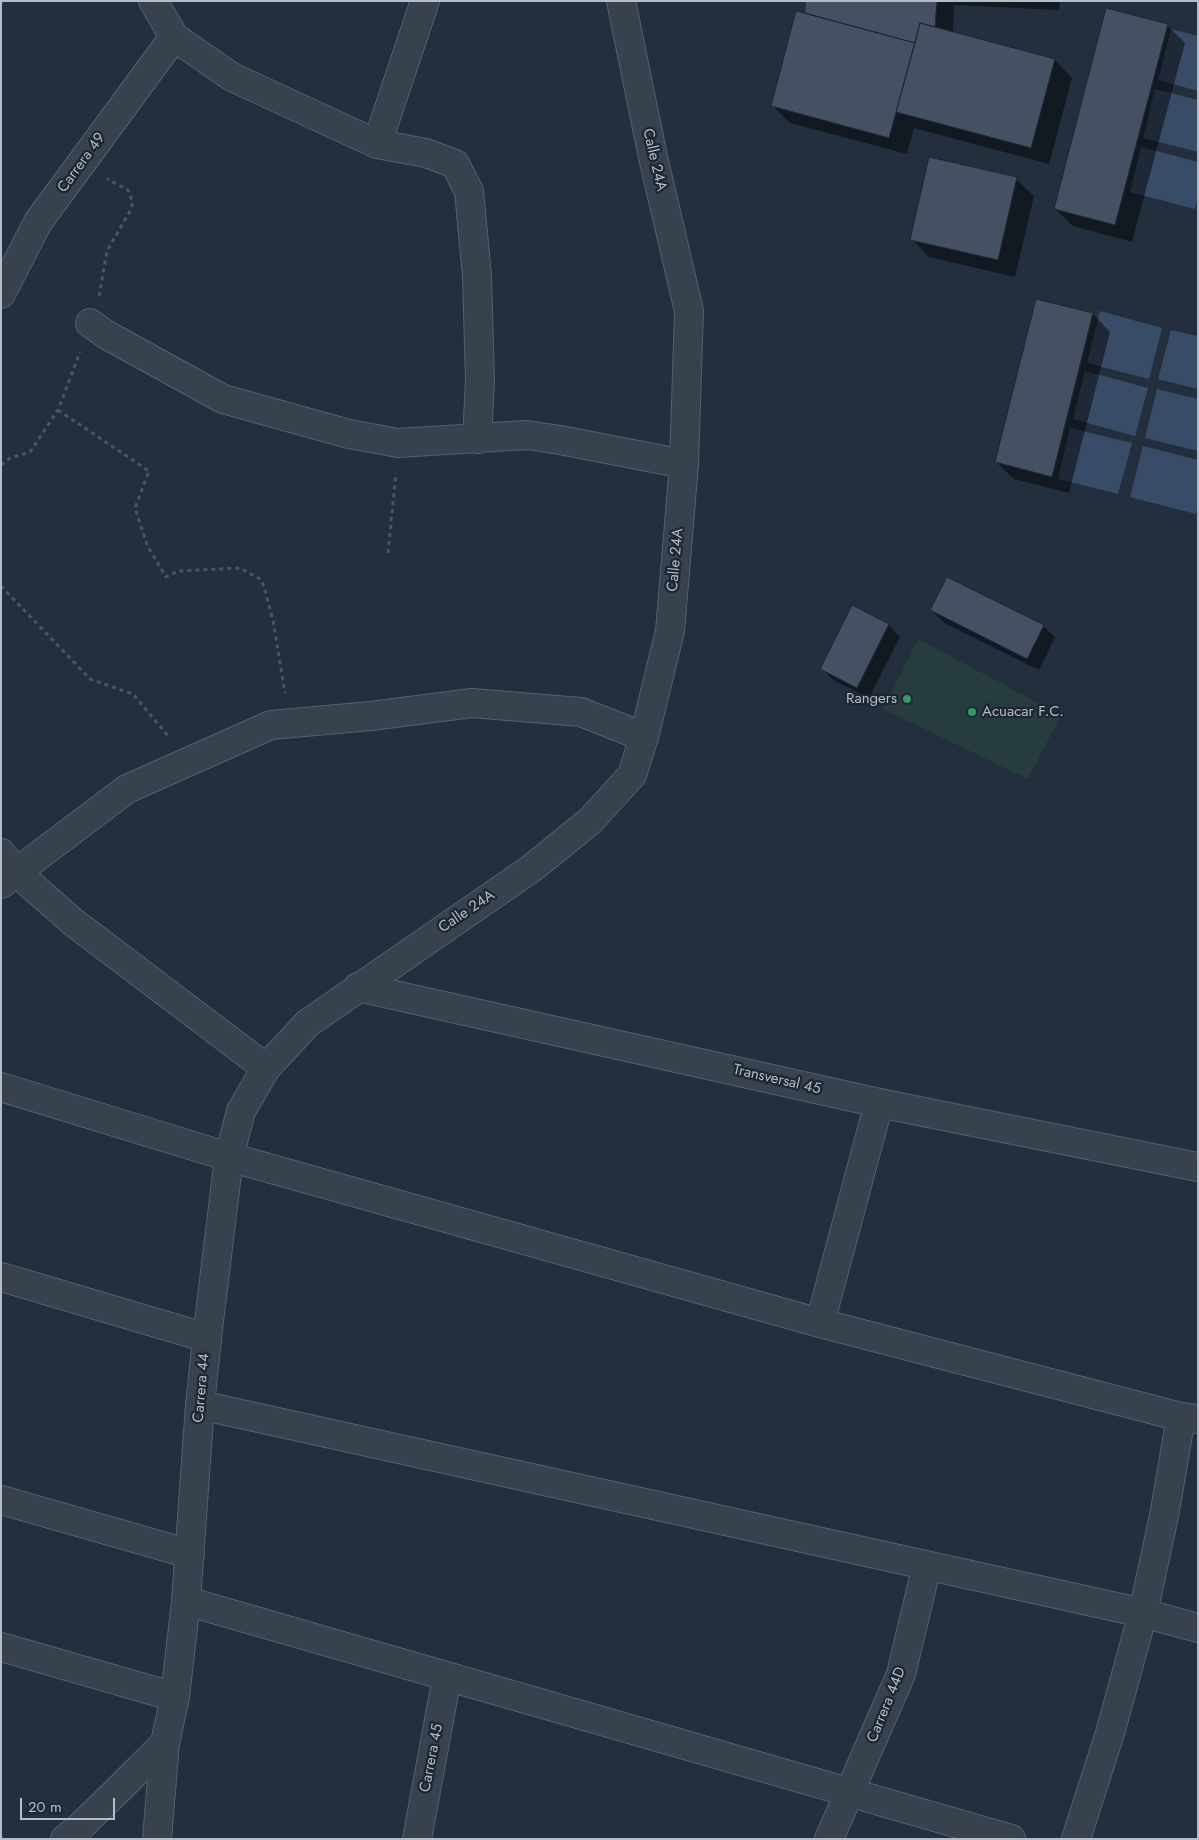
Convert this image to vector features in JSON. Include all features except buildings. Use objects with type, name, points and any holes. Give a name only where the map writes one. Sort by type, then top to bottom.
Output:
[{"type":"street","points":[[153,1],[174,37],[232,77],[377,144],[426,153],[456,164],[469,192],[477,276],[480,380],[476,439]]},
{"type":"street","points":[[377,144],[425,1]]},
{"type":"street","name":"Calle 24A","points":[[358,987],[532,868],[590,821],[632,775],[644,737],[670,631],[684,464],[689,311],[653,157],[620,1]]},
{"type":"street","name":"Carrera 49","points":[[1,294],[38,222],[174,37]]},
{"type":"street","points":[[90,323],[105,334],[223,399],[348,434],[398,443],[527,435],[684,464]]},
{"type":"street","points":[[266,1068],[6,870],[127,789],[271,725],[472,703],[581,712],[644,737]]},
{"type":"street","name":"Carrera 44","points":[[157,1839],[165,1743],[175,1697],[186,1601],[200,1405],[229,1157],[241,1111],[266,1068],[308,1023],[358,987]]},
{"type":"street","name":"Transversal 45","points":[[358,987],[879,1103],[1198,1167]]},
{"type":"street","points":[[1,1088],[229,1157],[820,1323],[1189,1418],[1164,1516],[1143,1613],[1110,1733],[1076,1839]]},
{"type":"street","points":[[820,1323],[879,1103]]},
{"type":"street","points":[[1,1277],[207,1338]]},
{"type":"street","points":[[200,1405],[1143,1613],[1198,1628]]},
{"type":"street","points":[[1,1500],[190,1554]]},
{"type":"street","name":"Carrera 44D","points":[[829,1839],[902,1674],[927,1565]]},
{"type":"street","points":[[186,1601],[1011,1839]]},
{"type":"street","points":[[1,1647],[175,1697]]},
{"type":"street","name":"Carrera 45","points":[[417,1839],[447,1676]]},
{"type":"street","points":[[65,1839],[94,1814],[165,1743]]},
{"type":"path","points":[[1,465],[10,458],[30,452],[58,410],[102,289],[107,251],[133,203],[128,190],[81,165]]},
{"type":"path","points":[[58,410],[150,471],[135,508],[147,545],[166,577],[178,571],[240,568],[262,580],[273,620],[290,724]]},
{"type":"path","points":[[388,553],[398,443]]},
{"type":"path","points":[[1,586],[90,679],[133,694],[170,738],[184,764]]},
{"type":"green space","name":"Acuacar F.C.","points":[[918,639],[1061,715],[1028,779],[883,709]]},
{"type":"water","points":[[1171,29],[1198,36],[1198,91],[1158,80]]},
{"type":"water","points":[[1155,89],[1198,100],[1198,152],[1143,138]]},
{"type":"water","points":[[1141,147],[1198,162],[1198,197],[1195,209],[1130,192]]},
{"type":"water","points":[[1100,311],[1162,328],[1149,379],[1087,363]]},
{"type":"water","points":[[1171,330],[1198,336],[1198,389],[1158,379]]},
{"type":"water","points":[[1085,371],[1148,388],[1135,436],[1073,419]]},
{"type":"water","points":[[1157,389],[1198,399],[1198,451],[1145,438]]},
{"type":"water","points":[[1070,428],[1132,443],[1118,494],[1058,479]]},
{"type":"water","points":[[1143,446],[1198,460],[1198,507],[1196,514],[1130,497]]},
{"type":"place","name":"Rangers","points":[[907,699]]},
{"type":"place","name":"Acuacar F.C.","points":[[972,712]]}]
